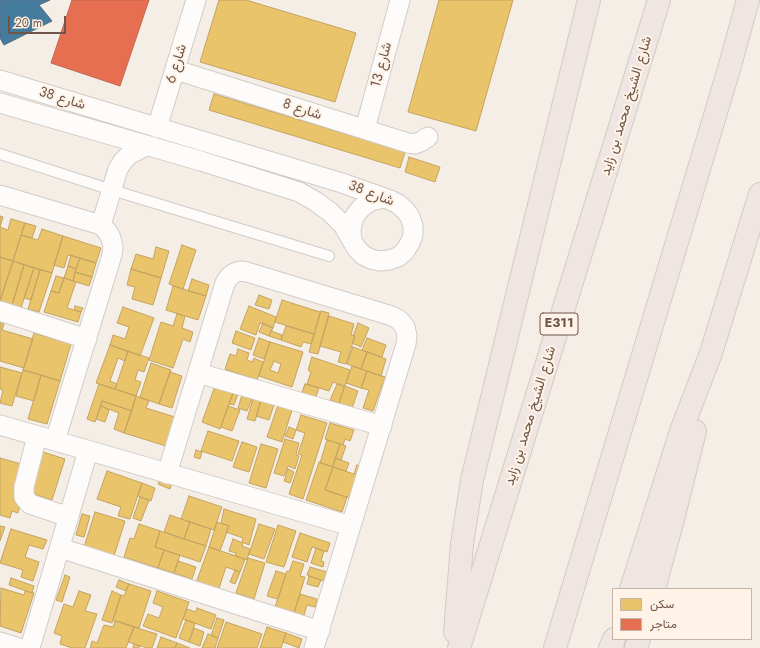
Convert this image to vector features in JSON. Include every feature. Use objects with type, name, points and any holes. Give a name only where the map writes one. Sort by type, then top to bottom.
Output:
[{"type":"highway","points":[[454,648],[462,544],[472,480],[589,0]]},
{"type":"highway","name":"شارع الشيخ محمد بن زايد","points":[[459,648],[659,0]]},
{"type":"highway","points":[[555,648],[729,69],[748,0]]},
{"type":"highway","points":[[631,588],[681,431],[711,353],[760,194]]},
{"type":"highway","points":[[654,588],[701,407],[711,353]]},
{"type":"street","name":"شارع 6","points":[[157,128],[176,70],[196,0]]},
{"type":"street","name":"شارع 13","points":[[365,129],[400,0]]},
{"type":"street","name":"شارع 8","points":[[176,70],[408,143],[415,144],[428,137]]},
{"type":"street","name":"شارع 38","points":[[0,80],[336,181],[383,198],[398,204],[405,210],[410,217],[413,235],[405,251],[398,256],[389,260],[380,261],[371,259],[363,255],[357,249],[342,225],[330,212],[299,192],[0,102]]},
{"type":"street","points":[[109,135],[116,151],[118,169]]},
{"type":"street","points":[[101,225],[118,169],[130,154],[146,146]]},
{"type":"street","points":[[0,195],[101,225],[111,238],[113,247],[112,255],[55,441]]},
{"type":"street","points":[[352,241],[351,229],[354,218],[358,212],[371,201],[383,198]]},
{"type":"street","points":[[60,548],[317,640],[406,344],[406,331],[404,327],[399,320],[392,316],[247,272],[240,271],[234,273],[225,283],[167,474]]},
{"type":"street","points":[[0,312],[87,339]]},
{"type":"street","points":[[198,373],[382,426]]},
{"type":"street","points":[[0,425],[351,526]]},
{"type":"street","points":[[37,436],[24,487],[24,496],[30,504],[69,517]]},
{"type":"street","points":[[30,648],[88,451]]},
{"type":"street","points":[[0,642],[19,648]]},
{"type":"lane","points":[[0,154],[112,190],[329,256]]},
{"type":"building: سكن","points":[[219,0],[246,0],[356,33],[335,102],[200,62]]},
{"type":"building: سكن","points":[[439,0],[513,0],[476,131],[408,112]]},
{"type":"building: سكن","points":[[214,94],[405,152],[400,168],[209,110]]},
{"type":"building: سكن","points":[[409,157],[440,167],[435,182],[405,172]]},
{"type":"building: سكن","points":[[0,216],[3,217],[0,227]]},
{"type":"building: سكن","points":[[11,219],[25,223],[13,261],[0,257],[0,227],[8,230]]},
{"type":"building: سكن","points":[[25,223],[36,226],[32,238],[21,235]]},
{"type":"building: سكن","points":[[42,229],[63,236],[52,273],[13,261],[21,235],[38,240]]},
{"type":"building: سكن","points":[[63,236],[101,248],[96,263],[68,255],[64,268],[54,265]]},
{"type":"building: سكن","points":[[182,245],[196,250],[183,289],[169,284]]},
{"type":"building: سكن","points":[[156,247],[169,251],[161,278],[131,269],[136,254],[153,259]]},
{"type":"building: سكن","points":[[71,255],[80,258],[76,269],[68,266]]},
{"type":"building: سكن","points":[[0,257],[13,261],[0,301]]},
{"type":"building: سكن","points":[[80,258],[96,263],[92,277],[75,272]]},
{"type":"building: سكن","points":[[13,261],[24,265],[12,305],[0,301]]},
{"type":"building: سكن","points":[[24,265],[34,268],[21,308],[12,305]]},
{"type":"building: سكن","points":[[68,266],[76,269],[73,281],[64,278]]},
{"type":"building: سكن","points":[[34,268],[40,270],[31,300],[24,298]]},
{"type":"building: سكن","points":[[131,269],[161,278],[153,305],[132,299],[135,287],[127,285]]},
{"type":"building: سكن","points":[[40,270],[52,273],[39,312],[28,309]]},
{"type":"building: سكن","points":[[75,272],[92,277],[89,286],[73,281]]},
{"type":"building: سكن","points":[[56,276],[64,278],[59,293],[51,291]]},
{"type":"building: سكن","points":[[64,278],[76,282],[67,308],[81,312],[78,322],[44,312],[51,291],[59,293]]},
{"type":"building: سكن","points":[[192,279],[209,285],[206,296],[188,291]]},
{"type":"building: سكن","points":[[173,286],[206,296],[198,320],[166,310]]},
{"type":"building: سكن","points":[[259,295],[272,300],[269,309],[255,305]]},
{"type":"building: سكن","points":[[282,300],[320,312],[314,334],[275,322]]},
{"type":"building: سكن","points":[[75,306],[83,308],[81,312],[74,310]]},
{"type":"building: سكن","points":[[249,306],[276,317],[273,328],[260,323],[256,335],[240,329]]},
{"type":"building: سكن","points":[[123,307],[154,318],[140,356],[110,345],[113,335],[125,339],[129,327],[117,323]]},
{"type":"building: سكن","points":[[321,311],[329,313],[318,354],[309,352]]},
{"type":"building: سكن","points":[[177,314],[185,316],[182,328],[193,332],[190,342],[183,339],[173,368],[149,360],[161,322],[173,326]]},
{"type":"building: سكن","points":[[329,316],[354,324],[351,335],[355,336],[346,364],[338,362],[341,352],[320,346]]},
{"type":"building: سكن","points":[[0,323],[4,324],[2,330],[33,339],[24,368],[0,361]]},
{"type":"building: سكن","points":[[263,323],[273,328],[269,336],[259,332]]},
{"type":"building: سكن","points":[[358,323],[369,328],[361,347],[352,343]]},
{"type":"building: سكن","points":[[286,326],[314,334],[311,344],[303,342],[301,347],[281,340]]},
{"type":"building: سكن","points":[[236,331],[255,338],[251,350],[232,343]]},
{"type":"building: سكن","points":[[271,331],[282,335],[281,340],[269,336]]},
{"type":"building: سكن","points":[[34,333],[71,344],[60,381],[23,370]]},
{"type":"building: سكن","points":[[259,338],[270,342],[264,359],[253,355]]},
{"type":"building: سكن","points":[[367,338],[386,345],[382,357],[362,350]]},
{"type":"building: سكن","points":[[270,342],[303,352],[292,387],[259,376]],"holes":[[[274,361],[281,364],[278,373],[270,370]]]},
{"type":"building: سكن","points":[[110,345],[128,351],[125,361],[118,358],[110,381],[117,384],[115,389],[96,383]]},
{"type":"building: سكن","points":[[353,347],[367,352],[361,369],[347,364]]},
{"type":"building: سكن","points":[[238,349],[249,353],[247,360],[252,362],[254,358],[263,362],[257,380],[225,369],[230,354],[236,356]]},
{"type":"building: سكن","points":[[128,351],[149,358],[144,372],[138,370],[135,380],[141,382],[136,396],[115,389]]},
{"type":"building: سكن","points":[[367,352],[386,359],[381,376],[361,369]]},
{"type":"building: سكن","points":[[312,357],[350,370],[345,386],[333,382],[329,391],[307,384],[311,372],[308,370]]},
{"type":"building: سكن","points":[[151,363],[171,370],[159,404],[140,397]]},
{"type":"building: سكن","points":[[352,366],[367,371],[361,388],[346,383]]},
{"type":"building: سكن","points":[[0,367],[22,373],[12,406],[0,403],[3,390],[0,389]]},
{"type":"building: سكن","points":[[23,370],[41,375],[34,401],[16,396]]},
{"type":"building: سكن","points":[[367,371],[385,377],[373,411],[363,408],[369,390],[361,388]]},
{"type":"building: سكن","points":[[170,372],[182,376],[172,408],[159,404]]},
{"type":"building: سكن","points":[[41,375],[60,381],[47,424],[28,419]]},
{"type":"building: سكن","points":[[99,384],[136,396],[132,411],[102,401],[95,422],[87,419]]},
{"type":"building: سكن","points":[[305,384],[319,388],[315,399],[301,395]]},
{"type":"building: سكن","points":[[337,384],[344,387],[339,403],[330,400]]},
{"type":"building: سكن","points":[[215,386],[233,393],[220,429],[202,422]]},
{"type":"building: سكن","points":[[345,386],[358,391],[352,408],[339,403]]},
{"type":"building: سكن","points":[[233,393],[238,394],[234,405],[229,404]]},
{"type":"building: سكن","points":[[242,395],[252,399],[247,411],[238,408]]},
{"type":"building: سكن","points":[[136,396],[149,401],[146,408],[175,417],[166,446],[124,433]]},
{"type":"building: سكن","points":[[253,399],[261,401],[255,421],[247,419]]},
{"type":"building: سكن","points":[[102,401],[132,411],[124,433],[114,429],[119,413],[101,406]]},
{"type":"building: سكن","points":[[261,401],[274,405],[269,420],[256,416]]},
{"type":"building: سكن","points":[[278,405],[292,410],[282,442],[267,437]]},
{"type":"building: سكن","points":[[101,406],[109,410],[105,422],[96,419]]},
{"type":"building: سكن","points":[[228,406],[240,410],[232,431],[221,427]]},
{"type":"building: سكن","points":[[301,415],[327,423],[303,499],[289,494],[302,455],[298,454],[305,433],[296,430]]},
{"type":"building: سكن","points":[[330,423],[354,430],[350,441],[345,439],[343,445],[325,439]]},
{"type":"building: سكن","points":[[289,427],[296,430],[293,439],[285,436]]},
{"type":"building: سكن","points":[[208,431],[239,441],[232,461],[201,451]]},
{"type":"building: سكن","points":[[285,439],[299,443],[296,455],[299,456],[295,469],[288,466],[284,476],[274,473]]},
{"type":"building: سكن","points":[[327,440],[340,444],[333,467],[320,463]]},
{"type":"building: سكن","points":[[242,442],[257,447],[249,472],[233,467]]},
{"type":"building: سكن","points":[[261,444],[278,449],[266,488],[249,483]]},
{"type":"building: سكن","points":[[340,444],[346,446],[341,460],[335,458]]},
{"type":"building: سكن","points":[[196,450],[202,452],[200,459],[194,457]]},
{"type":"building: سكن","points":[[40,451],[65,459],[52,500],[27,492]]},
{"type":"building: سكن","points":[[0,458],[25,465],[21,501],[18,513],[12,511],[10,518],[0,515]]},
{"type":"building: سكن","points":[[335,458],[349,463],[346,471],[333,467]]},
{"type":"building: سكن","points":[[319,462],[333,467],[325,490],[347,497],[342,512],[306,500]]},
{"type":"building: سكن","points":[[357,465],[362,467],[359,476],[354,474]]},
{"type":"building: سكن","points":[[333,467],[357,475],[349,498],[325,490]]},
{"type":"building: سكن","points":[[288,469],[294,472],[290,483],[284,481]]},
{"type":"building: سكن","points":[[107,471],[142,483],[130,519],[118,516],[121,507],[97,499]]},
{"type":"building: سكن","points":[[161,478],[172,483],[170,489],[158,484]]},
{"type":"building: سكن","points":[[142,483],[155,488],[151,501],[138,496]]},
{"type":"building: سكن","points":[[189,496],[222,507],[214,530],[181,519]]},
{"type":"building: سكن","points":[[140,497],[149,500],[141,521],[133,518]]},
{"type":"building: سكن","points":[[224,509],[256,519],[249,545],[242,542],[243,538],[226,532],[229,526],[221,523]]},
{"type":"building: سكن","points":[[95,512],[125,521],[114,556],[84,547]]},
{"type":"building: سكن","points":[[82,514],[90,516],[84,537],[76,535]]},
{"type":"building: سكن","points":[[170,515],[190,522],[184,539],[164,532]]},
{"type":"building: سكن","points":[[190,522],[211,529],[206,546],[184,539]]},
{"type":"building: سكن","points":[[217,522],[229,526],[220,551],[209,547]]},
{"type":"building: سكن","points":[[139,524],[160,531],[155,547],[164,550],[158,568],[124,557],[130,538],[134,539]]},
{"type":"building: سكن","points":[[259,524],[275,529],[264,559],[249,554]]},
{"type":"building: سكن","points":[[278,525],[296,531],[284,567],[266,562]]},
{"type":"building: سكن","points":[[0,526],[5,527],[0,541]]},
{"type":"building: سكن","points":[[11,529],[47,540],[43,549],[29,545],[25,557],[39,562],[33,581],[21,577],[23,570],[0,563]]},
{"type":"building: سكن","points":[[160,531],[206,546],[200,562],[155,547]]},
{"type":"building: سكن","points":[[300,533],[330,543],[327,552],[312,547],[307,562],[292,557]]},
{"type":"building: سكن","points":[[233,539],[243,543],[242,546],[250,549],[247,560],[235,556],[236,553],[229,551]]},
{"type":"building: سكن","points":[[209,547],[245,559],[240,572],[226,567],[218,591],[196,583]]},
{"type":"building: سكن","points":[[316,548],[324,551],[321,561],[324,562],[323,567],[311,563]]},
{"type":"building: سكن","points":[[164,550],[180,555],[174,573],[158,568]]},
{"type":"building: سكن","points":[[248,558],[265,563],[254,599],[236,593]]},
{"type":"building: سكن","points":[[178,561],[196,567],[192,579],[174,573]]},
{"type":"building: سكن","points":[[293,561],[304,564],[300,576],[305,577],[294,613],[275,607],[287,571],[289,572]]},
{"type":"building: سكن","points":[[310,567],[327,572],[324,581],[307,575]]},
{"type":"building: سكن","points":[[235,570],[240,572],[235,584],[230,582]]},
{"type":"building: سكن","points":[[276,571],[286,574],[278,599],[267,596]]},
{"type":"building: سكن","points":[[65,575],[70,577],[62,602],[56,600]]},
{"type":"building: سكن","points":[[309,576],[321,580],[318,587],[307,584]]},
{"type":"building: سكن","points":[[11,578],[34,586],[32,593],[9,585]]},
{"type":"building: سكن","points":[[119,580],[129,584],[126,591],[116,587]]},
{"type":"building: سكن","points":[[129,584],[151,591],[139,628],[113,620],[121,595],[124,596]]},
{"type":"building: سكن","points":[[1,588],[24,595],[25,591],[34,593],[21,633],[0,626]]},
{"type":"building: سكن","points":[[79,591],[91,595],[85,611],[97,614],[85,648],[72,648],[60,644],[62,636],[54,633],[64,604],[73,607]]},
{"type":"building: سكن","points":[[112,591],[121,595],[112,623],[102,620]]},
{"type":"building: سكن","points":[[157,591],[189,602],[176,638],[143,626],[148,614],[159,618],[163,607],[153,603]]},
{"type":"building: سكن","points":[[300,594],[317,599],[315,607],[307,605],[304,615],[294,613]]},
{"type":"building: سكن","points":[[197,608],[216,615],[211,629],[183,619],[187,609],[196,612]]},
{"type":"building: سكن","points":[[217,618],[224,620],[218,638],[211,635]]},
{"type":"building: سكن","points":[[186,620],[195,623],[189,642],[179,638]]},
{"type":"building: سكن","points":[[115,621],[134,627],[126,648],[90,648],[92,641],[97,643],[104,625],[113,627]]},
{"type":"building: سكن","points":[[226,622],[262,634],[257,648],[217,648]]},
{"type":"building: سكن","points":[[134,627],[157,634],[152,648],[147,648],[128,642]]},
{"type":"building: سكن","points":[[267,627],[286,633],[281,648],[260,648]]},
{"type":"building: سكن","points":[[194,628],[204,632],[200,646],[189,642]]},
{"type":"building: سكن","points":[[286,633],[302,639],[299,648],[283,642]]},
{"type":"building: سكن","points":[[208,634],[218,638],[215,648],[202,648]]},
{"type":"building: سكن","points":[[161,637],[177,643],[175,648],[157,648]]},
{"type":"building: سكن","points":[[177,643],[190,648],[175,648]]},
{"type":"building: سكن","points":[[134,644],[140,646],[139,648],[133,648]]},
{"type":"building: متاجر","points":[[72,0],[149,0],[120,86],[51,63]]},
{"type":"building: مرافق عامة","points":[[0,0],[50,0],[39,5],[52,21],[4,45],[0,38]]}]
